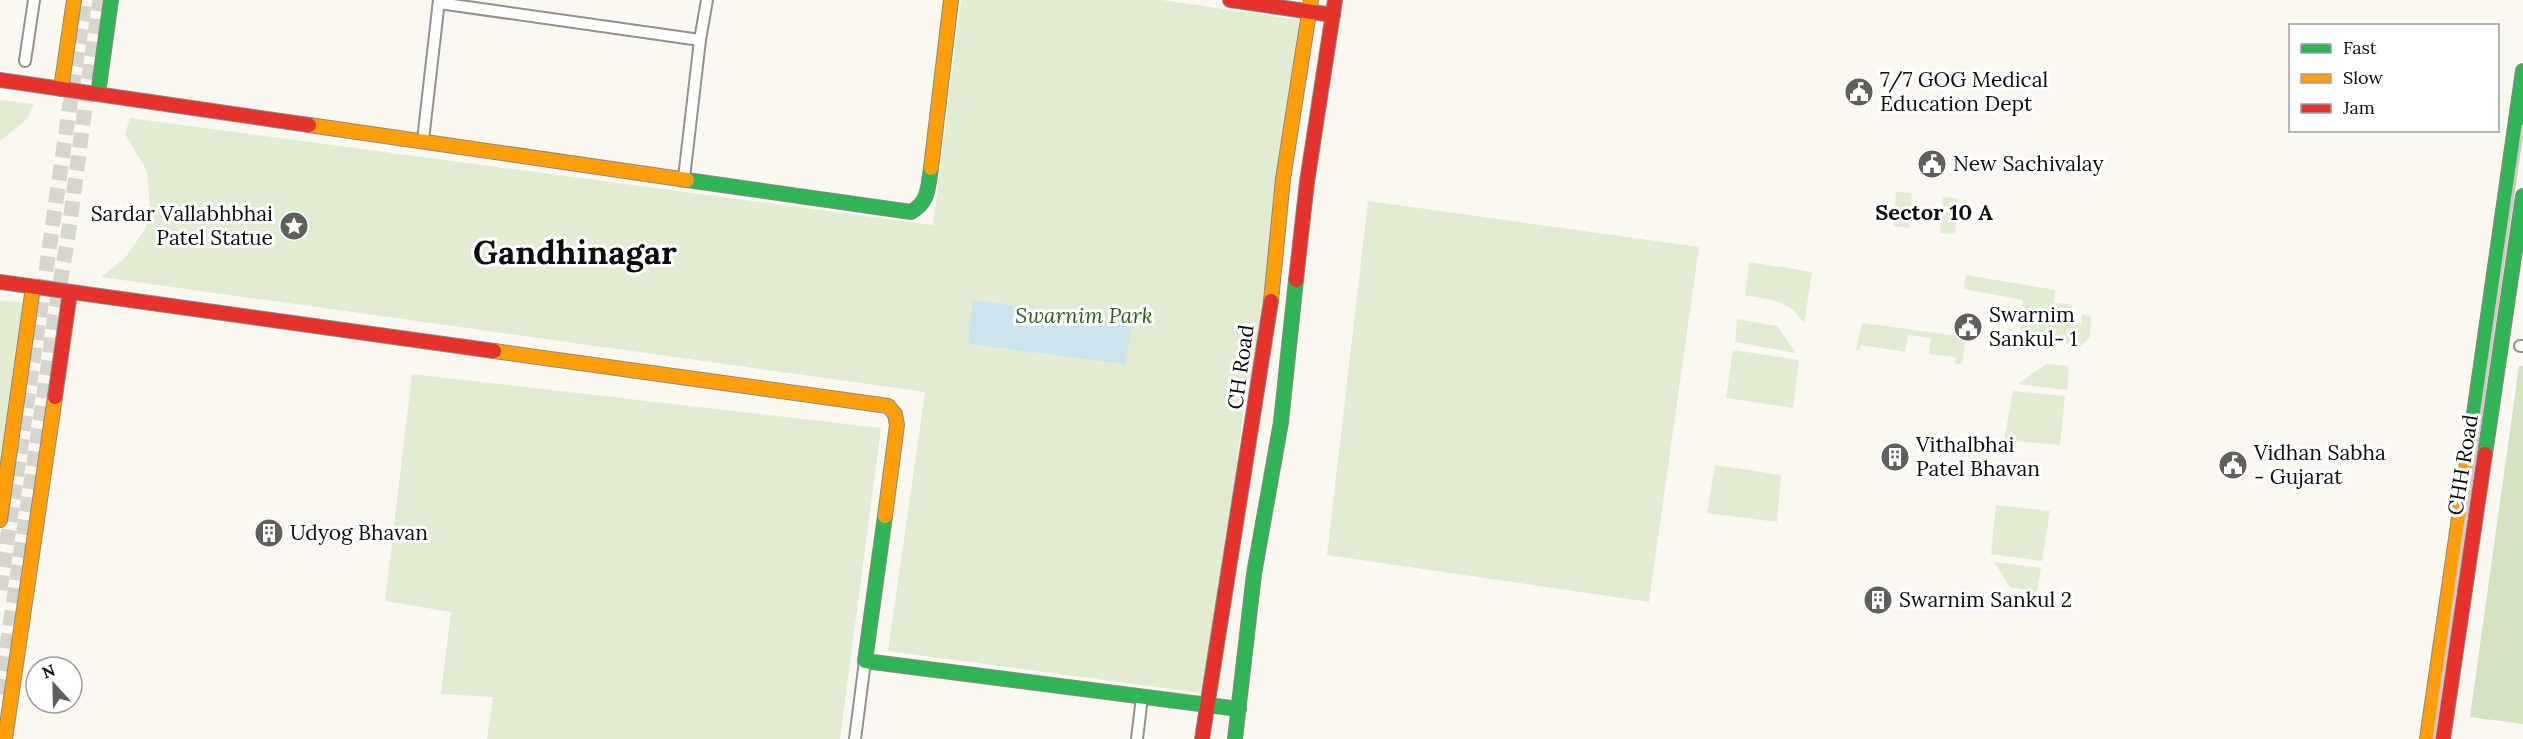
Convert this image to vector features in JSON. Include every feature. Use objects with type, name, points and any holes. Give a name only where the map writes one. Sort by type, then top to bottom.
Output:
[{"type":"street","points":[[24,61],[34,0]]},
{"type":"street","points":[[61,89],[74,0]]},
{"type":"street","points":[[98,94],[111,0]]},
{"type":"street","points":[[684,178],[700,40],[707,0]]},
{"type":"street","points":[[0,80],[911,212],[922,206],[927,197],[951,0]]},
{"type":"street","points":[[1230,0],[1311,6],[1333,15]]},
{"type":"street","name":"CH Road","points":[[1235,739],[1253,584],[1281,422],[1308,182],[1335,0]]},
{"type":"street","points":[[423,140],[439,2],[700,40]]},
{"type":"street","name":"CH Road","points":[[1203,739],[1267,334],[1283,179],[1311,6]]},
{"type":"street","points":[[2427,739],[2523,71]]},
{"type":"street","name":"CHH Road","points":[[2443,739],[2523,196]]},
{"type":"street","points":[[0,282],[888,406],[894,409],[897,416],[896,433],[855,739]]},
{"type":"street","points":[[0,520],[33,286]]},
{"type":"street","points":[[5,739],[70,292]]},
{"type":"street","points":[[2440,658],[2455,659]]},
{"type":"street","points":[[865,661],[1239,709]]},
{"type":"street","points":[[1137,739],[1142,697]]},
{"type":"green space","name":"Swarnim Park","points":[[961,0],[1162,0],[1299,20],[1262,335],[1244,407],[1208,694],[888,651],[925,392],[101,277],[125,258],[146,228],[150,207],[147,171],[125,134],[130,118],[933,225]]},
{"type":"green space","points":[[0,100],[34,104],[27,119],[0,141]]},
{"type":"green space","points":[[1896,192],[1912,193],[1909,228],[1893,226]]},
{"type":"green space","points":[[1943,197],[1959,199],[1955,234],[1940,233]]},
{"type":"green space","points":[[1368,201],[1699,247],[1649,602],[1327,555]]},
{"type":"green space","points":[[1749,262],[1812,272],[1804,324],[1799,316],[1786,305],[1745,295]]},
{"type":"green space","points":[[1966,275],[2055,290],[2054,303],[2071,304],[2070,324],[2081,325],[2082,314],[2091,316],[2090,338],[2080,346],[2041,339],[2019,350],[2023,300],[1964,289]]},
{"type":"green space","points":[[0,300],[24,303],[0,469]]},
{"type":"green space","points":[[1737,319],[1777,326],[1796,353],[1735,342]]},
{"type":"green space","points":[[1862,323],[1966,337],[1962,364],[1955,364],[1956,357],[1929,354],[1931,338],[1908,335],[1905,352],[1861,345],[1859,350],[1856,350]]},
{"type":"green space","points":[[1733,350],[1799,360],[1793,408],[1726,398]]},
{"type":"green space","points":[[2046,364],[2069,366],[2067,390],[2018,384]]},
{"type":"green space","points":[[2519,366],[2523,366],[2523,724],[2470,717]]},
{"type":"green space","points":[[412,374],[881,428],[840,739],[487,739],[493,697],[441,694],[451,612],[385,601]]},
{"type":"green space","points":[[2013,391],[2065,396],[2060,445],[2004,440]]},
{"type":"green space","points":[[1715,465],[1781,475],[1777,522],[1707,513]]},
{"type":"green space","points":[[1996,505],[2050,511],[2042,561],[1991,554]]},
{"type":"green space","points":[[1994,562],[2041,568],[2037,592],[2010,587]]},
{"type":"water","points":[[973,300],[1132,322],[1125,364],[968,344]]},
{"type":"tunnel","points":[[0,590],[85,0]]},
{"type":"tunnel","points":[[0,694],[68,236],[100,0]]},
{"type":"railway","points":[[2434,739],[2523,126]]},
{"type":"traffic: fast","points":[[98,94],[111,0]]},
{"type":"traffic: fast","points":[[2468,456],[2523,71]]},
{"type":"traffic: fast","points":[[687,180],[911,212],[924,199],[931,168]]},
{"type":"traffic: fast","points":[[2485,454],[2523,196]]},
{"type":"traffic: fast","points":[[1235,739],[1254,574],[1281,422],[1296,280]]},
{"type":"traffic: fast","points":[[885,516],[865,661],[1239,709]]},
{"type":"traffic: slow","points":[[61,89],[74,0]]},
{"type":"traffic: slow","points":[[931,168],[951,0]]},
{"type":"traffic: slow","points":[[1271,301],[1283,179],[1311,0]]},
{"type":"traffic: slow","points":[[309,125],[687,180]]},
{"type":"traffic: slow","points":[[0,520],[33,287]]},
{"type":"traffic: slow","points":[[494,351],[888,406],[895,414],[897,425],[885,516]]},
{"type":"traffic: slow","points":[[5,739],[55,397]]},
{"type":"traffic: slow","points":[[2427,739],[2468,456]]},
{"type":"traffic: jam","points":[[1230,0],[1333,15]]},
{"type":"traffic: jam","points":[[1296,280],[1307,182],[1335,0]]},
{"type":"traffic: jam","points":[[0,80],[309,125]]},
{"type":"traffic: jam","points":[[0,282],[494,351]]},
{"type":"traffic: jam","points":[[55,397],[70,292]]},
{"type":"traffic: jam","points":[[1202,739],[1271,301]]},
{"type":"traffic: jam","points":[[2443,739],[2485,454]]},
{"type":"place","name":"7/7 GOG Medical Education Dept","points":[[1859,92]]},
{"type":"place","name":"New Sachivalay","points":[[1932,164]]},
{"type":"place","name":"Sardar Vallabhbhai Patel Statue","points":[[294,226]]},
{"type":"place","name":"Swarnim Sankul- 1","points":[[1968,327]]},
{"type":"place","name":"Vithalbhai Patel Bhavan","points":[[1895,457]]},
{"type":"place","name":"Vidhan Sabha - Gujarat","points":[[2233,465]]},
{"type":"place","name":"Udyog Bhavan","points":[[269,533]]},
{"type":"place","name":"Swarnim Sankul 2","points":[[1878,600]]},
{"type":"district","name":"Sector 10 A","points":[[1934,212]]},
{"type":"district","name":"Gandhinagar","points":[[575,252]]}]
